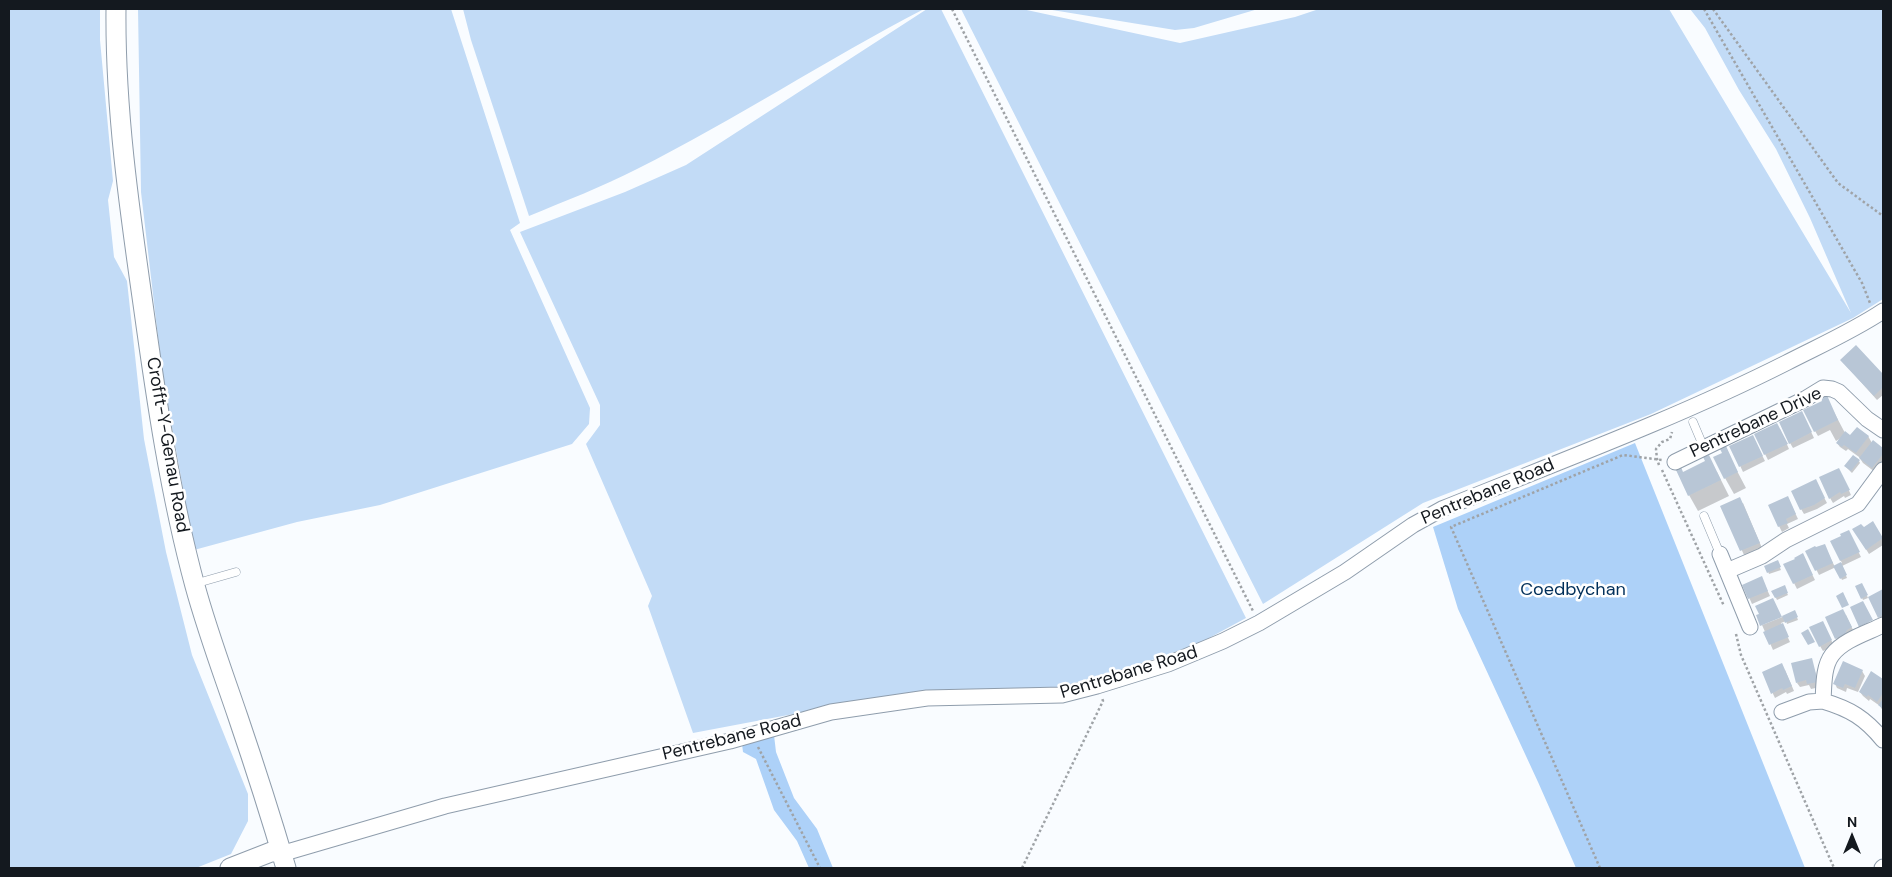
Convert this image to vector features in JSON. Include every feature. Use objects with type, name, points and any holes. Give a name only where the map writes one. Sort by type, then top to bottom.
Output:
[{"type":"street","name":"Crofft-Y-Genau Road","points":[[116,9],[116,69],[121,139],[156,396],[167,457],[194,584],[211,640],[260,781],[284,860]]},
{"type":"street","name":"Pentrebane Road","points":[[284,860],[291,851],[445,806],[753,734],[831,712],[927,698],[1062,695],[1168,664],[1200,652],[1259,623],[1345,572],[1413,525],[1442,509],[1666,419],[1739,387],[1879,314]]},
{"type":"street","name":"Pentrebane Drive","points":[[1675,462],[1805,399],[1823,388],[1839,392],[1867,419],[1883,430]]},
{"type":"street","points":[[1727,570],[1762,556],[1786,540],[1858,504],[1883,470]]},
{"type":"street","points":[[1720,554],[1750,626]]},
{"type":"street","points":[[1823,701],[1825,672],[1832,655],[1844,644],[1883,625]]},
{"type":"street","points":[[1782,712],[1809,702],[1823,701],[1843,707],[1860,717],[1883,740]]},
{"type":"street","points":[[230,868],[271,852],[284,860]]},
{"type":"lane","points":[[1693,422],[1704,448]]},
{"type":"lane","points":[[1704,516],[1720,554]]},
{"type":"lane","points":[[194,584],[236,572]]},
{"type":"path","points":[[952,9],[1259,623]]},
{"type":"path","points":[[1704,9],[1879,314]]},
{"type":"path","points":[[1713,9],[1838,183],[1883,216]]},
{"type":"path","points":[[1666,419],[1672,432],[1670,439],[1662,442],[1656,449],[1657,460],[1725,609]]},
{"type":"path","points":[[1600,868],[1451,527],[1623,456],[1675,462]]},
{"type":"path","points":[[1733,626],[1737,635],[1740,655],[1834,868]]},
{"type":"path","points":[[1022,868],[1103,700],[1098,686]]},
{"type":"path","points":[[753,734],[820,868]]},
{"type":"shaded area","points":[[9,9],[100,9],[100,40],[113,181],[108,200],[114,257],[127,281],[144,439],[166,552],[192,655],[248,794],[248,821],[231,854],[196,868],[9,868]]},
{"type":"shaded area","points":[[138,9],[451,9],[520,223],[510,230],[590,408],[589,424],[572,444],[380,505],[297,522],[194,550],[162,371],[141,192]]},
{"type":"shaded area","points":[[463,9],[924,9],[637,169],[529,216],[471,40]]},
{"type":"shaded area","points":[[927,9],[941,9],[1246,618],[1198,644],[1052,692],[804,712],[693,733],[648,606],[652,596],[586,444],[600,425],[600,405],[520,232],[625,192],[686,165]]},
{"type":"shaded area","points":[[961,9],[1022,9],[1180,43],[1295,17],[1319,9],[1669,9],[1851,313],[1810,218],[1776,149],[1739,90],[1705,28],[1690,9],[1883,9],[1883,299],[1853,318],[1651,414],[1423,503],[1263,604]]},
{"type":"shaded area","points":[[1046,9],[1258,9],[1194,28],[1175,30]]},
{"type":"green space","name":"Coedbychan","points":[[1635,443],[1805,868],[1576,868],[1458,609],[1433,527]]},
{"type":"green space","points":[[774,735],[776,752],[794,798],[817,829],[833,868],[809,868],[797,841],[774,810],[756,759],[743,752],[742,744]]},
{"type":"building","points":[[1856,345],[1883,374],[1883,387],[1874,396],[1840,360]]},
{"type":"building","points":[[1826,393],[1838,420],[1814,432],[1803,410],[1822,401],[1820,396]]},
{"type":"building","points":[[1802,411],[1812,432],[1789,444],[1779,422]]},
{"type":"building","points":[[1777,423],[1788,444],[1764,455],[1754,434]]},
{"type":"building","points":[[1857,427],[1869,436],[1856,453],[1844,445],[1842,447],[1836,443],[1845,431],[1850,435]]},
{"type":"building","points":[[1753,435],[1763,456],[1739,467],[1729,446]]},
{"type":"building","points":[[1873,440],[1883,448],[1883,454],[1872,468],[1859,458]]},
{"type":"building","points":[[1726,446],[1738,472],[1724,479],[1713,457],[1722,453],[1720,449]]},
{"type":"building","points":[[1709,455],[1721,480],[1688,496],[1676,470],[1681,467],[1683,472],[1705,461],[1703,457]]},
{"type":"building","points":[[1853,455],[1860,460],[1851,471],[1844,466]]},
{"type":"building","points":[[1839,468],[1850,490],[1841,494],[1840,492],[1829,499],[1819,477]]},
{"type":"building","points":[[1816,479],[1825,498],[1814,505],[1800,510],[1791,491]]},
{"type":"building","points":[[1788,496],[1796,514],[1786,519],[1788,523],[1778,527],[1768,505]]},
{"type":"building","points":[[1740,497],[1760,543],[1740,551],[1720,506]]},
{"type":"building","points":[[1873,521],[1883,538],[1866,550],[1852,529],[1861,524],[1864,527]]},
{"type":"building","points":[[1849,530],[1860,552],[1840,561],[1830,541]]},
{"type":"building","points":[[1825,544],[1833,563],[1815,571],[1805,551]]},
{"type":"building","points":[[1803,553],[1813,575],[1793,584],[1783,564]]},
{"type":"building","points":[[1778,560],[1781,567],[1767,573],[1764,566]]},
{"type":"building","points":[[1841,562],[1847,575],[1840,579],[1833,566]]},
{"type":"building","points":[[1762,576],[1768,591],[1748,599],[1742,585]]},
{"type":"building","points":[[1862,583],[1868,595],[1861,599],[1855,586]]},
{"type":"building","points":[[1785,585],[1788,593],[1775,598],[1771,591]]},
{"type":"building","points":[[1883,589],[1883,615],[1878,618],[1868,597]]},
{"type":"building","points":[[1843,592],[1849,605],[1842,608],[1836,596]]},
{"type":"building","points":[[1773,598],[1782,617],[1760,626],[1756,615],[1759,614],[1755,606]]},
{"type":"building","points":[[1863,601],[1873,620],[1859,627],[1850,607]]},
{"type":"building","points":[[1843,609],[1852,627],[1845,634],[1835,639],[1825,617]]},
{"type":"building","points":[[1795,610],[1798,617],[1785,623],[1782,616]]},
{"type":"building","points":[[1823,621],[1832,640],[1819,647],[1809,627]]},
{"type":"building","points":[[1783,623],[1789,637],[1769,645],[1763,632]]},
{"type":"building","points":[[1808,629],[1815,642],[1808,645],[1801,633]]},
{"type":"building","points":[[1812,658],[1818,682],[1807,684],[1806,680],[1796,683],[1791,663]]},
{"type":"building","points":[[1843,661],[1863,670],[1855,688],[1845,684],[1843,688],[1833,684]]},
{"type":"building","points":[[1782,663],[1792,686],[1783,690],[1782,688],[1771,694],[1762,672]]},
{"type":"building","points":[[1871,671],[1883,679],[1883,693],[1877,702],[1868,695],[1867,697],[1859,692]]},
{"type":"building","points":[[1883,699],[1883,709],[1878,705]]}]
